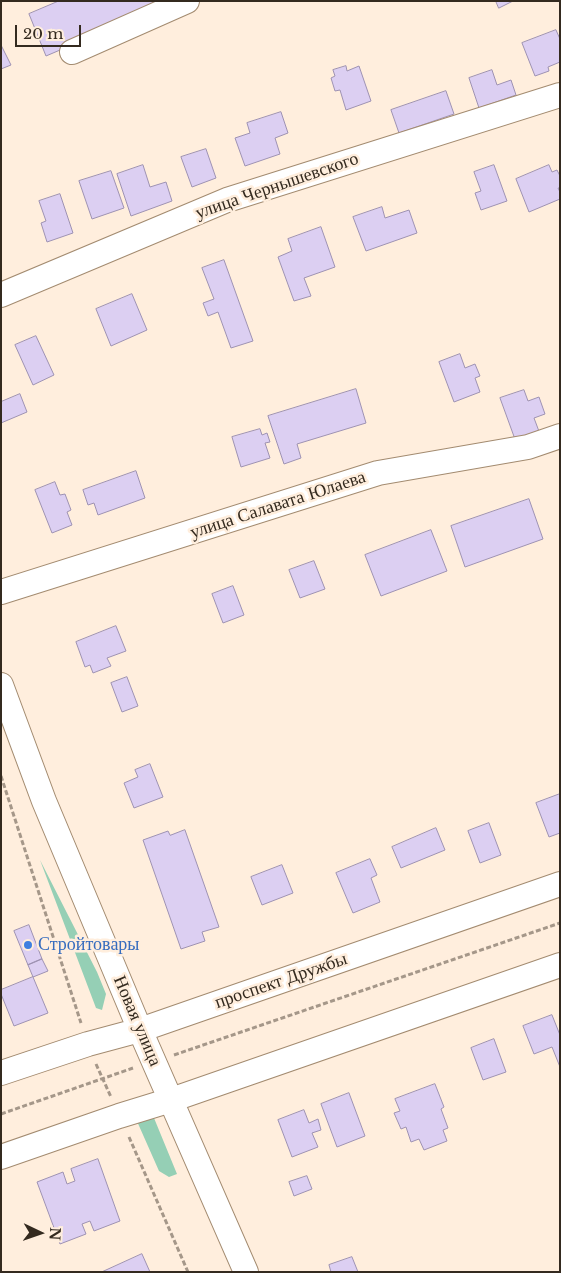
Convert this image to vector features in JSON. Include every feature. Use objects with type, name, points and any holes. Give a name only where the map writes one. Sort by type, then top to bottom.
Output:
[{"type":"street","points":[[72,52],[187,1]]},
{"type":"street","name":"улица Чернышевского","points":[[1,295],[227,200],[560,95]]},
{"type":"street","name":"улица Салавата Юлаева","points":[[1,592],[378,473],[528,447],[560,436]]},
{"type":"street","name":"Новая улица","points":[[1,684],[44,801],[140,1030],[246,1272]]},
{"type":"street","name":"проспект Дружбы","points":[[1,1073],[88,1044],[140,1030],[560,884]]},
{"type":"street","points":[[1,1158],[560,965]]},
{"type":"path","points":[[1,776],[88,1044],[188,1272]]},
{"type":"path","points":[[1,1114],[560,923]]},
{"type":"green space","points":[[40,860],[97,972],[106,994],[102,1010],[96,1008]]},
{"type":"green space","points":[[145,1115],[154,1118],[177,1174],[169,1177],[159,1171],[136,1119]]},
{"type":"building","points":[[59,1],[175,1],[46,56],[29,14]]},
{"type":"building","points":[[496,1],[513,1],[499,8]]},
{"type":"building","points":[[556,30],[560,39],[560,62],[548,67],[549,71],[535,76],[522,43]]},
{"type":"building","points":[[1,45],[11,65],[1,69]]},
{"type":"building","points":[[346,66],[347,71],[359,66],[371,101],[346,110],[340,90],[335,91],[331,78],[335,76],[333,70]]},
{"type":"building","points":[[492,70],[497,85],[511,80],[516,95],[479,108],[469,78]]},
{"type":"building","points":[[446,91],[454,114],[399,133],[391,110]]},
{"type":"building","points":[[281,112],[288,133],[275,138],[280,154],[245,166],[235,138],[250,133],[247,123]]},
{"type":"building","points":[[206,149],[216,178],[192,187],[181,157]]},
{"type":"building","points":[[143,165],[150,187],[166,182],[172,201],[131,216],[117,174]]},
{"type":"building","points":[[494,165],[507,201],[481,210],[475,193],[481,191],[474,172]]},
{"type":"building","points":[[549,165],[552,172],[557,170],[560,176],[560,188],[558,188],[560,199],[529,212],[516,179]]},
{"type":"building","points":[[111,171],[124,208],[92,219],[79,181]]},
{"type":"building","points":[[60,194],[73,233],[47,242],[41,223],[46,221],[39,201]]},
{"type":"building","points":[[382,207],[385,218],[409,210],[417,233],[366,251],[353,217]]},
{"type":"building","points":[[321,227],[335,267],[304,278],[311,296],[294,301],[278,257],[292,251],[288,239]]},
{"type":"building","points":[[224,260],[253,341],[231,348],[218,312],[208,316],[203,303],[214,299],[202,268]]},
{"type":"building","points":[[132,294],[147,330],[111,346],[96,309]]},
{"type":"building","points":[[36,336],[54,375],[33,385],[15,345]]},
{"type":"building","points":[[460,354],[465,368],[475,364],[480,376],[475,378],[480,392],[454,402],[439,362]]},
{"type":"building","points":[[356,389],[366,423],[297,444],[301,458],[284,464],[268,416]]},
{"type":"building","points":[[524,390],[528,401],[539,397],[545,414],[534,418],[540,434],[516,442],[500,398]]},
{"type":"building","points":[[20,394],[27,412],[1,423],[1,402]]},
{"type":"building","points":[[260,429],[262,435],[267,433],[270,442],[265,443],[270,458],[241,467],[232,437]]},
{"type":"building","points":[[136,471],[145,498],[98,515],[94,503],[88,505],[83,490]]},
{"type":"building","points":[[55,482],[60,495],[65,494],[71,510],[67,512],[72,525],[52,533],[35,490]]},
{"type":"building","points":[[529,499],[543,539],[465,567],[451,526]]},
{"type":"building","points":[[431,530],[447,571],[381,596],[365,555]]},
{"type":"building","points":[[314,561],[325,589],[300,598],[289,570]]},
{"type":"building","points":[[233,586],[244,615],[223,623],[212,594]]},
{"type":"building","points":[[116,626],[126,651],[107,658],[111,666],[93,673],[90,665],[85,667],[76,642]]},
{"type":"building","points":[[127,677],[138,706],[122,712],[111,683]]},
{"type":"building","points":[[150,764],[163,797],[134,808],[124,783],[138,777],[135,770]]},
{"type":"building","points":[[560,794],[560,833],[549,837],[536,803]]},
{"type":"building","points":[[489,823],[501,855],[480,863],[468,831]]},
{"type":"building","points":[[436,828],[445,850],[401,868],[392,847]]},
{"type":"building","points":[[185,830],[219,927],[202,932],[205,941],[181,949],[143,840],[168,831],[170,835]]},
{"type":"building","points":[[370,859],[377,875],[371,878],[380,902],[353,913],[336,873]]},
{"type":"building","points":[[282,865],[293,893],[262,905],[251,877]]},
{"type":"building","name":"Стройтовары","points":[[29,925],[42,959],[28,965],[14,931]]},
{"type":"building","points":[[42,959],[48,971],[33,977],[28,965]]},
{"type":"building","points":[[33,977],[48,1013],[14,1026],[1,990]]},
{"type":"building","points":[[552,1015],[560,1035],[560,1067],[552,1047],[534,1054],[523,1026]]},
{"type":"building","points":[[494,1039],[506,1072],[483,1080],[471,1048]]},
{"type":"building","points":[[435,1084],[444,1107],[441,1109],[448,1128],[443,1130],[447,1141],[424,1150],[419,1139],[411,1142],[406,1127],[401,1129],[394,1113],[400,1111],[395,1099]]},
{"type":"building","points":[[349,1093],[365,1136],[337,1147],[321,1104]]},
{"type":"building","points":[[304,1110],[309,1123],[318,1119],[321,1130],[312,1133],[318,1147],[292,1157],[278,1120]]},
{"type":"building","points":[[98,1159],[120,1221],[94,1231],[90,1221],[82,1224],[86,1234],[60,1244],[37,1182],[63,1172],[67,1184],[75,1181],[71,1169]]},
{"type":"building","points":[[307,1176],[312,1189],[294,1196],[289,1182]]},
{"type":"building","points":[[142,1254],[150,1272],[102,1272]]},
{"type":"building","points":[[352,1257],[358,1272],[331,1272],[329,1265]]},
{"type":"place","name":"Стройтовары","points":[[28,945]]}]
